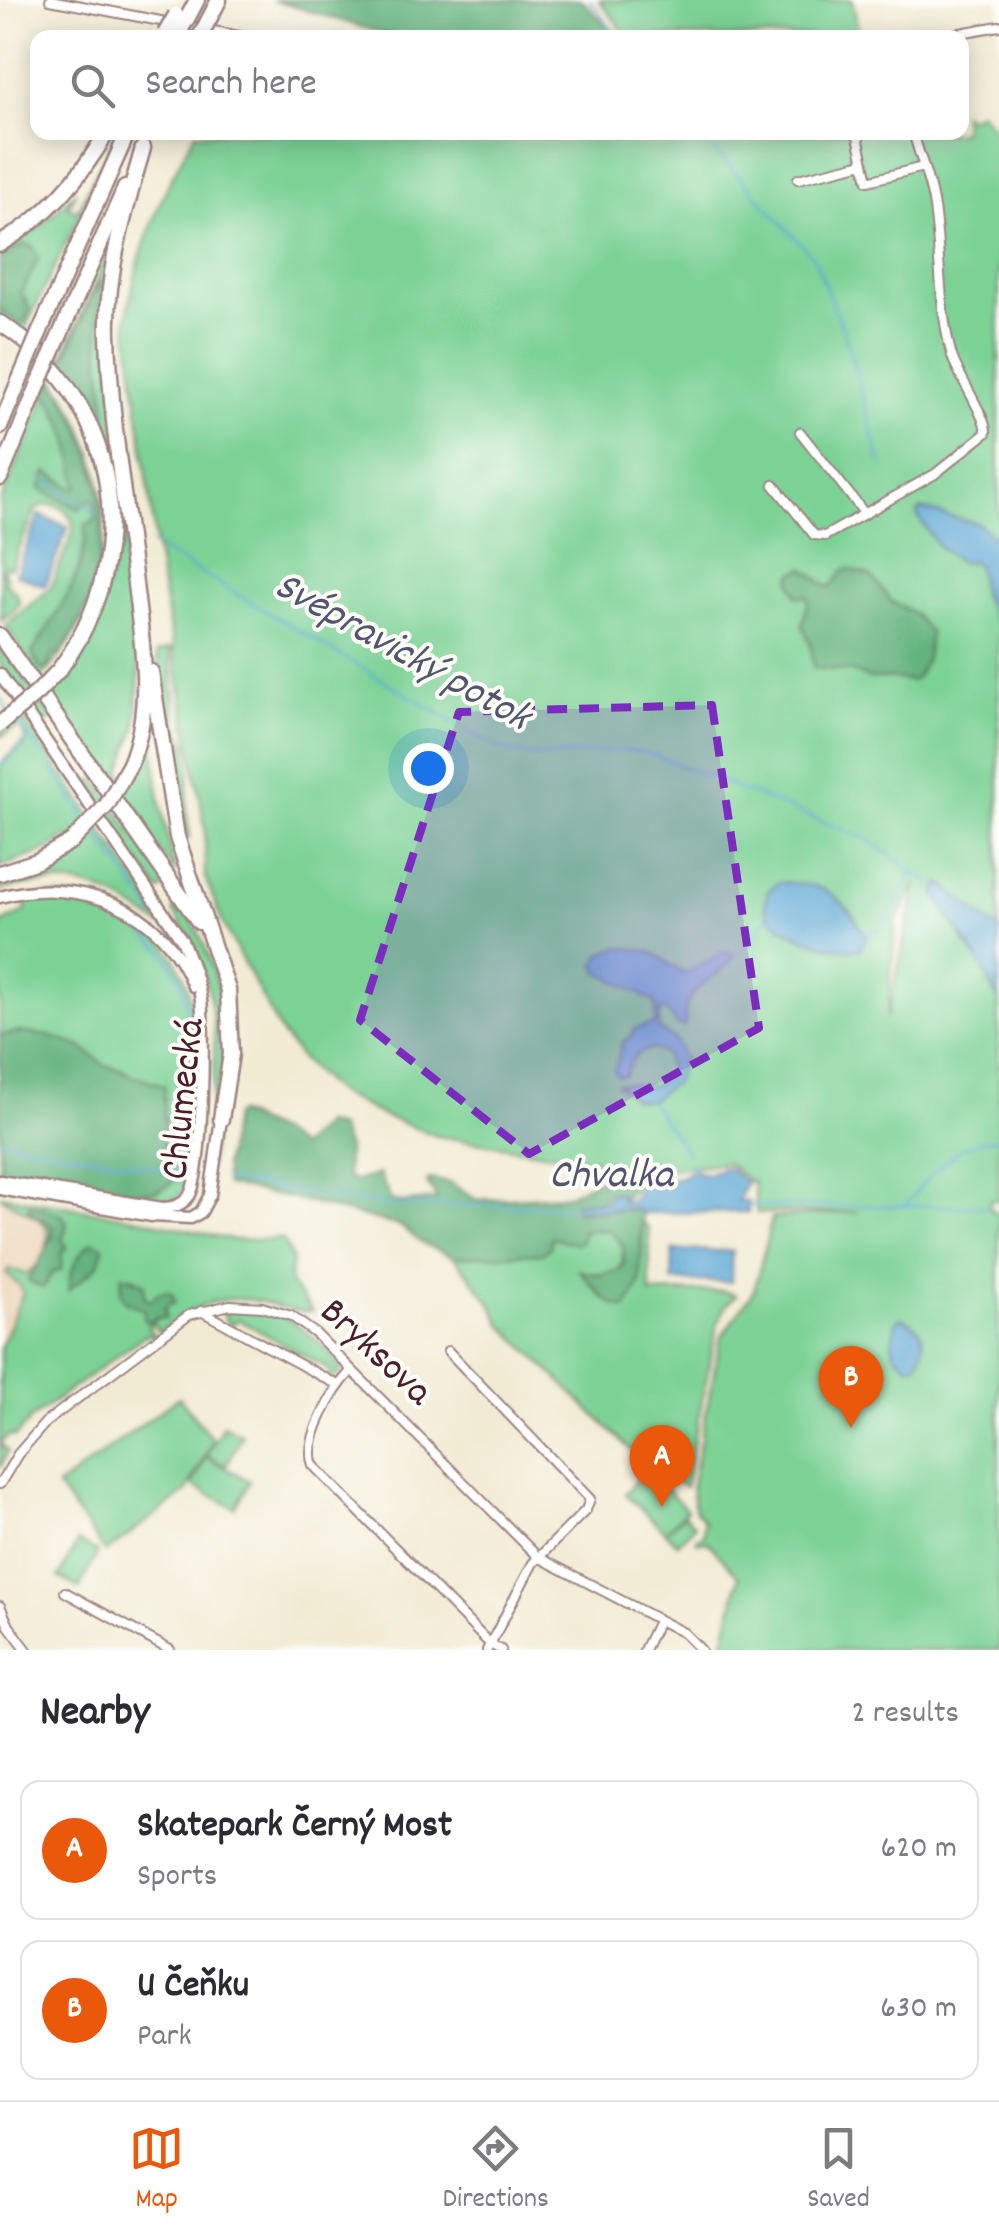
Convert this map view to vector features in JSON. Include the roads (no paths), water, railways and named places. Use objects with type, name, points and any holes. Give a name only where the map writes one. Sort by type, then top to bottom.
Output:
[{"type":"highway","points":[[182,16],[186,0]]},
{"type":"highway","points":[[174,30],[197,0]]},
{"type":"highway","points":[[203,30],[219,0]]},
{"type":"highway","points":[[0,244],[54,204],[102,140]]},
{"type":"highway","points":[[0,427],[124,140]]},
{"type":"highway","points":[[0,478],[146,140]]},
{"type":"highway","points":[[0,873],[37,861],[72,840],[107,805],[130,764],[140,736],[144,702],[139,618],[111,382],[108,315],[116,248],[143,148]]},
{"type":"highway","points":[[0,323],[32,346],[74,397],[94,436],[108,490],[110,534],[104,578],[84,630],[59,670],[0,724]]},
{"type":"highway","points":[[139,618],[177,837],[222,966]]},
{"type":"highway","points":[[0,636],[192,910],[222,966]]},
{"type":"highway","name":"Chlumecká","points":[[221,1119],[232,1032],[222,966]]},
{"type":"main road","points":[[0,674],[182,940],[200,990],[203,1036]]},
{"type":"main road","points":[[0,896],[64,890],[103,898],[132,912],[165,940],[184,967],[195,991],[203,1036]]},
{"type":"main road","name":"Chlumecká","points":[[0,1181],[162,1208],[183,1202],[192,1192],[195,1177],[203,1036]]},
{"type":"main road","name":"Chlumecká","points":[[0,1189],[152,1216],[191,1218],[201,1212],[210,1194],[221,1119]]},
{"type":"street","points":[[50,0],[207,30]]},
{"type":"street","points":[[969,31],[999,26]]},
{"type":"street","points":[[859,140],[868,181],[922,167]]},
{"type":"street","points":[[774,485],[817,537],[824,536],[940,471],[982,438],[988,428],[963,383],[952,353],[935,213],[916,140]]},
{"type":"street","points":[[798,180],[864,164]]},
{"type":"street","points":[[800,432],[864,514]]},
{"type":"street","name":"Bryksova","points":[[0,1484],[18,1454],[46,1422],[189,1315],[230,1305],[262,1307],[291,1316],[316,1334],[538,1558],[684,1633],[701,1650]]},
{"type":"street","points":[[200,1311],[338,1385]]},
{"type":"street","points":[[448,1351],[589,1495],[586,1510],[538,1558],[488,1647]]},
{"type":"street","points":[[351,1371],[338,1385],[311,1441],[308,1454],[313,1465],[488,1647],[501,1650]]},
{"type":"street","points":[[65,1592],[170,1650]]},
{"type":"street","points":[[0,1606],[26,1650]]},
{"type":"street","points":[[644,1650],[658,1621]]},
{"type":"water","points":[[921,509],[979,524],[992,536],[999,536],[999,629],[982,594],[977,565],[972,561],[961,563],[938,546],[917,515]]},
{"type":"water","points":[[39,515],[68,527],[45,586],[16,574]]},
{"type":"water","points":[[778,883],[810,885],[832,894],[867,936],[860,949],[810,940],[774,921],[765,902],[768,891]]},
{"type":"water","points":[[940,883],[999,930],[999,1001],[979,961],[939,900],[936,892]]},
{"type":"water","points":[[620,947],[652,952],[684,974],[722,953],[734,956],[691,996],[684,1027],[660,1010],[658,1029],[675,1040],[684,1058],[675,1082],[650,1101],[635,1100],[617,1084],[648,1087],[661,1081],[670,1074],[666,1055],[646,1050],[635,1057],[625,1076],[614,1072],[623,1041],[631,1037],[634,1029],[655,1024],[656,1003],[598,971],[596,964],[601,954]]},
{"type":"water","points":[[727,1167],[746,1183],[738,1201],[748,1202],[748,1212],[576,1210],[576,1203],[606,1202],[610,1193],[618,1193],[623,1202],[630,1200],[640,1184],[647,1182],[680,1177],[692,1170],[706,1174]]},
{"type":"water","points":[[673,1250],[732,1251],[731,1282],[672,1281]]},
{"type":"water","points":[[901,1318],[916,1326],[922,1337],[916,1366],[908,1365],[895,1354],[892,1344],[896,1321]]},
{"type":"waterway","points":[[590,0],[613,30]]},
{"type":"waterway","points":[[705,140],[814,258],[848,343],[881,464]]},
{"type":"waterway","name":"Svépravický potok","points":[[43,480],[96,512]]},
{"type":"waterway","name":"Svépravický potok","points":[[152,544],[496,747],[538,756],[615,751],[654,755],[867,839],[936,887]]},
{"type":"waterway","points":[[0,698],[7,710]]},
{"type":"waterway","points":[[15,720],[45,758]]},
{"type":"waterway","points":[[0,766],[24,747],[29,736]]},
{"type":"waterway","points":[[51,767],[85,816]]},
{"type":"waterway","points":[[93,827],[155,915]]},
{"type":"waterway","points":[[886,923],[914,872]]},
{"type":"waterway","points":[[112,913],[158,946],[181,983],[189,1027],[188,1082]]},
{"type":"waterway","points":[[734,955],[747,947],[768,917]]},
{"type":"waterway","points":[[866,934],[880,929]]},
{"type":"waterway","points":[[182,1172],[188,1095]]},
{"type":"waterway","points":[[650,1101],[687,1153]]},
{"type":"waterway","points":[[906,1205],[935,1171],[958,1152],[984,1140],[999,1139]]},
{"type":"waterway","name":"Chvalka","points":[[0,1140],[185,1173]]},
{"type":"waterway","points":[[690,1164],[692,1170]]},
{"type":"waterway","name":"Chvalka","points":[[224,1180],[389,1205],[576,1206]]},
{"type":"waterway","name":"Chvalka","points":[[749,1206],[991,1206]]},
{"type":"place","name":"U Čeňku","points":[[851,1428]]},
{"type":"place","name":"Skatepark Černý Most","points":[[662,1507]]}]
